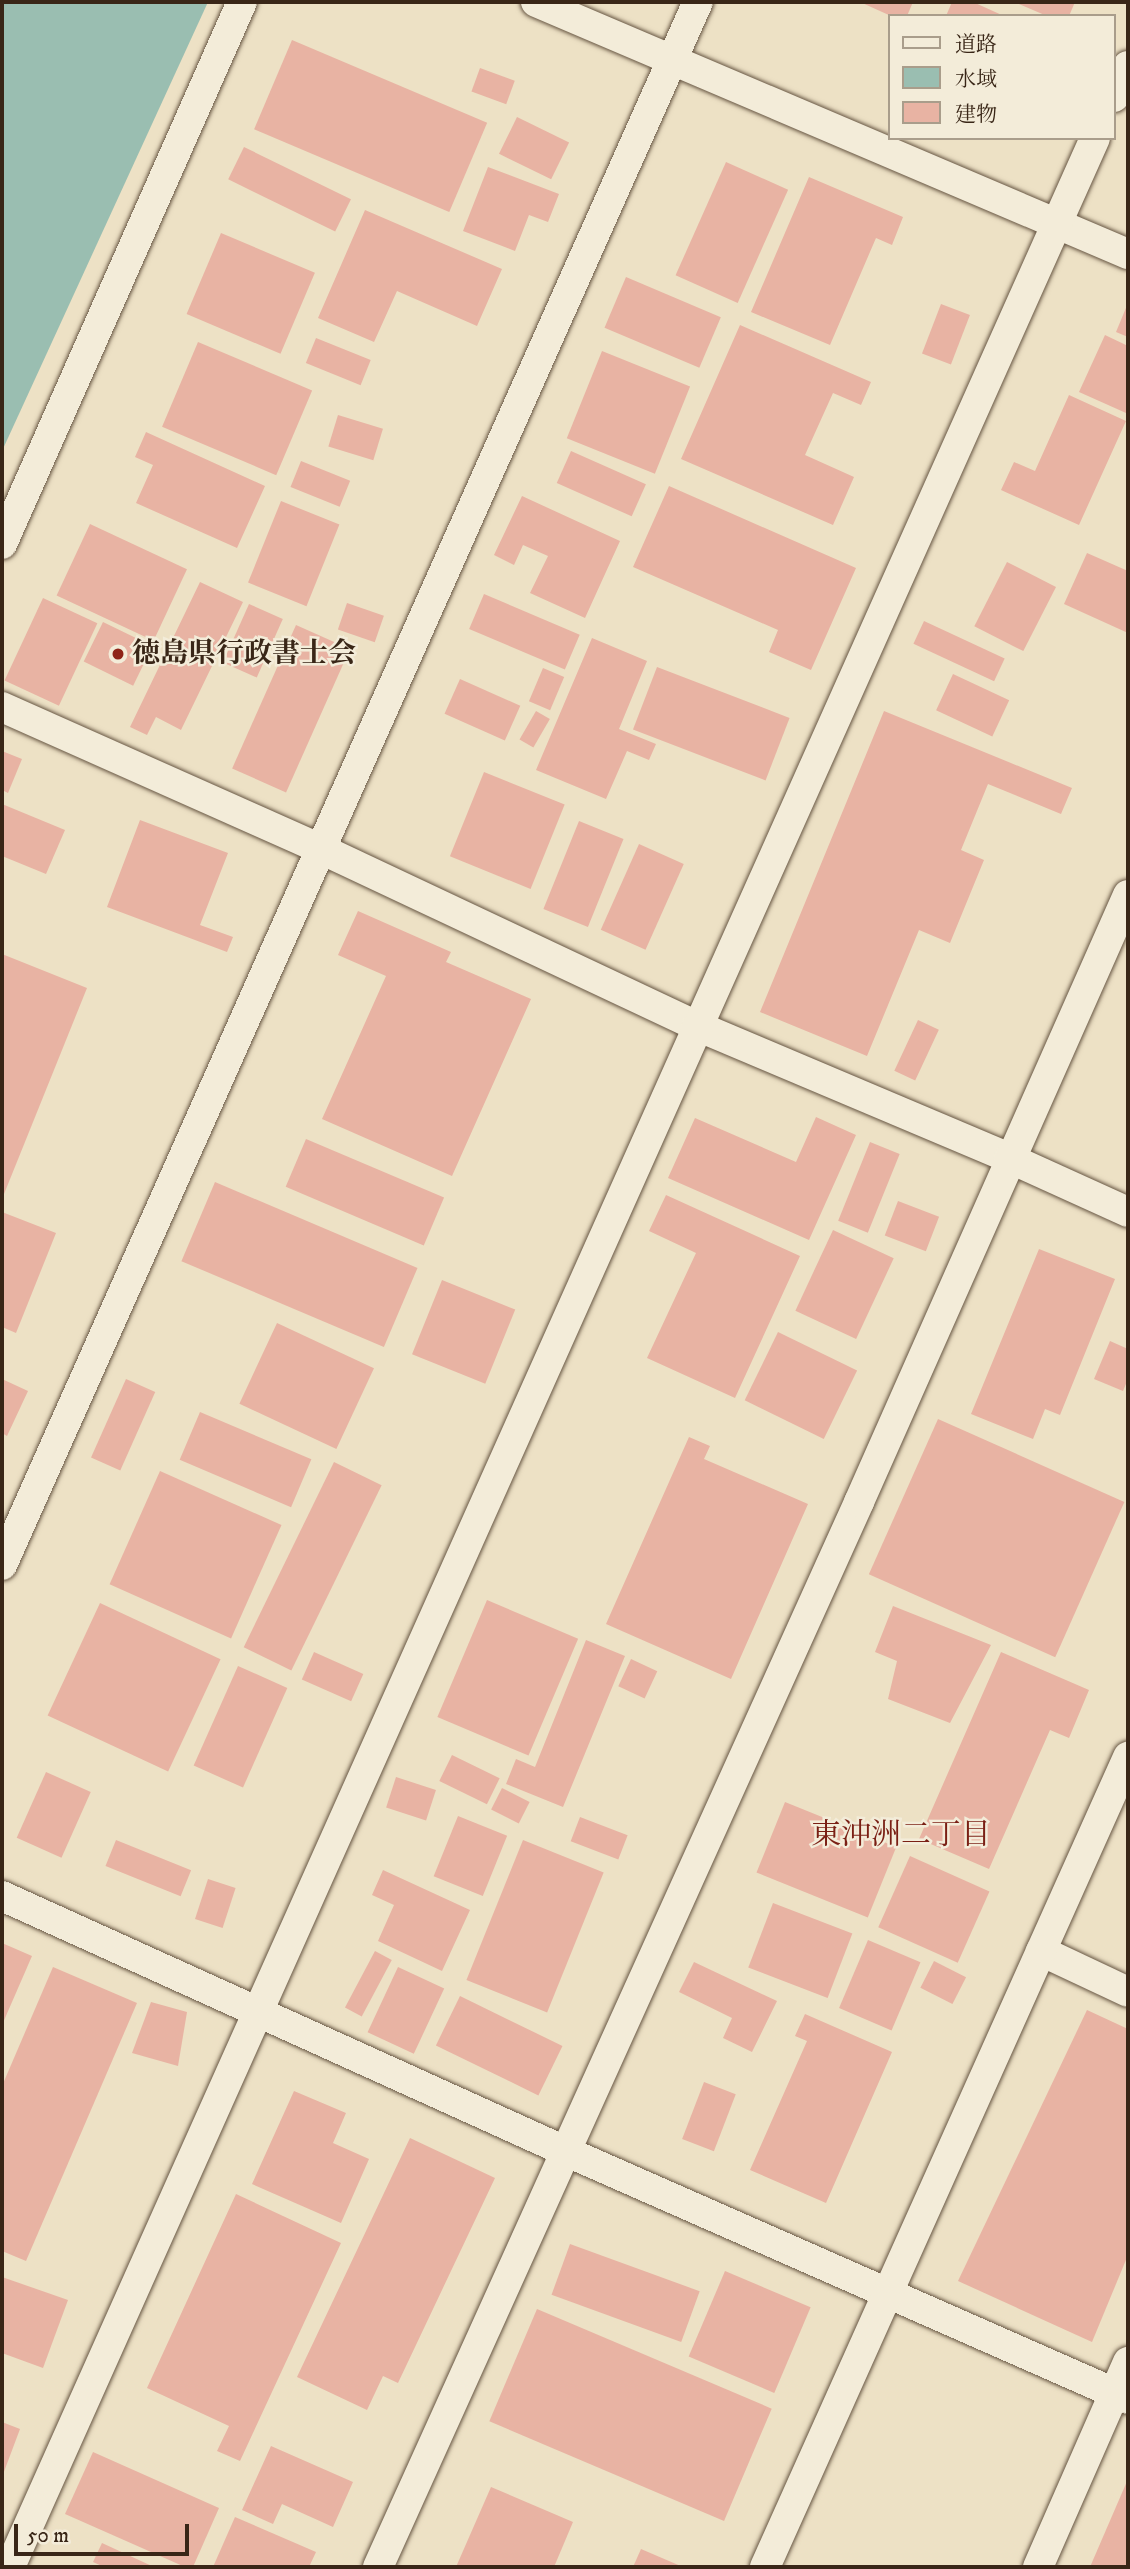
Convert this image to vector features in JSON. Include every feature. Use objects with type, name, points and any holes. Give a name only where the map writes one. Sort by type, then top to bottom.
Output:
[{"type":"street","points":[[2,535],[242,2]]},
{"type":"street","points":[[2,544],[242,2]]},
{"type":"street","points":[[536,2],[1128,254]]},
{"type":"street","points":[[2,1565],[323,850],[698,2]]},
{"type":"street","points":[[1116,93],[1128,66]]},
{"type":"street","points":[[10,2567],[1095,140]]},
{"type":"street","points":[[2,707],[323,850],[697,1026],[1009,1158],[1128,1212]]},
{"type":"street","points":[[379,2567],[859,1502],[1009,1158],[1128,895]]},
{"type":"street","points":[[765,2567],[1128,1757]]},
{"type":"street","points":[[2,1896],[565,2151],[1122,2396]]},
{"type":"street","points":[[1041,1951],[1128,1992]]},
{"type":"street","points":[[1038,2567],[1122,2396],[1128,2362]]},
{"type":"water","points":[[2,2],[208,2],[2,451]]},
{"type":"building","points":[[860,2],[913,2],[908,14],[888,15]]},
{"type":"building","points":[[952,2],[973,2],[1000,14],[947,14]]},
{"type":"building","points":[[1014,2],[1075,2],[1070,14],[1042,14]]},
{"type":"building","points":[[292,40],[487,123],[449,212],[254,129]]},
{"type":"building","points":[[480,68],[515,81],[506,104],[471,91]]},
{"type":"building","points":[[517,117],[569,142],[551,179],[499,154]]},
{"type":"building","points":[[244,147],[351,199],[335,232],[228,179]]},
{"type":"building","points":[[726,162],[788,190],[738,303],[676,275]]},
{"type":"building","points":[[488,167],[559,194],[548,222],[529,215],[515,251],[463,231]]},
{"type":"building","points":[[809,177],[903,217],[892,245],[876,238],[830,345],[751,312]]},
{"type":"building","points":[[365,210],[502,269],[477,326],[397,291],[374,342],[318,318]]},
{"type":"building","points":[[221,233],[315,273],[281,354],[187,314]]},
{"type":"building","points":[[626,277],[721,317],[699,368],[605,328]]},
{"type":"building","points":[[1128,303],[1128,337],[1116,332]]},
{"type":"building","points":[[941,304],[970,315],[951,365],[922,353]]},
{"type":"building","points":[[740,325],[871,382],[861,405],[833,393],[805,455],[854,477],[833,525],[681,459]]},
{"type":"building","points":[[1105,335],[1128,346],[1126,413],[1079,392]]},
{"type":"building","points":[[316,338],[371,360],[361,385],[306,363]]},
{"type":"building","points":[[198,342],[312,390],[276,475],[162,427]]},
{"type":"building","points":[[602,351],[690,387],[655,474],[567,438]]},
{"type":"building","points":[[1069,395],[1126,421],[1079,525],[1001,490],[1014,462],[1035,471]]},
{"type":"building","points":[[338,415],[383,429],[373,460],[328,447]]},
{"type":"building","points":[[146,432],[265,486],[237,548],[136,503],[153,465],[135,457]]},
{"type":"building","points":[[571,451],[646,484],[632,516],[557,483]]},
{"type":"building","points":[[301,461],[350,481],[340,507],[291,487]]},
{"type":"building","points":[[669,486],[856,568],[811,670],[769,652],[778,630],[633,567]]},
{"type":"building","points":[[522,496],[620,541],[585,618],[530,593],[548,556],[523,545],[514,565],[494,555]]},
{"type":"building","points":[[281,501],[339,525],[306,606],[248,583]]},
{"type":"building","points":[[90,524],[187,569],[154,641],[57,596]]},
{"type":"building","points":[[1087,553],[1128,571],[1128,633],[1064,604]]},
{"type":"building","points":[[1007,562],[1056,587],[1023,651],[974,626]]},
{"type":"building","points":[[200,582],[243,602],[181,730],[156,717],[147,735],[130,727]]},
{"type":"building","points":[[484,594],[580,635],[565,670],[469,629]]},
{"type":"building","points":[[43,598],[97,623],[59,706],[5,680]]},
{"type":"building","points":[[347,603],[384,616],[375,642],[338,629]]},
{"type":"building","points":[[249,604],[283,619],[257,678],[223,662]]},
{"type":"building","points":[[924,621],[1005,659],[994,681],[913,644]]},
{"type":"building","name":"徳島県行政書士会","points":[[103,622],[152,646],[133,686],[84,662]]},
{"type":"building","points":[[296,625],[350,649],[286,792],[232,768]]},
{"type":"building","points":[[592,638],[647,661],[619,729],[656,744],[649,760],[627,751],[606,799],[536,770]]},
{"type":"building","points":[[657,667],[790,718],[766,780],[633,730]]},
{"type":"building","points":[[543,668],[564,677],[550,710],[529,701]]},
{"type":"building","points":[[953,674],[1009,700],[992,736],[936,710]]},
{"type":"building","points":[[460,679],[520,706],[505,741],[445,714]]},
{"type":"building","points":[[536,711],[550,719],[533,748],[520,740]]},
{"type":"building","points":[[884,711],[1072,788],[1061,814],[988,784],[961,850],[984,860],[950,943],[919,930],[867,1056],[760,1012]]},
{"type":"building","points":[[2,751],[22,759],[8,793],[2,790]]},
{"type":"building","points":[[484,772],[565,805],[531,889],[450,856]]},
{"type":"building","points":[[2,804],[65,830],[46,874],[2,856]]},
{"type":"building","points":[[140,820],[228,853],[200,925],[233,937],[227,952],[107,907]]},
{"type":"building","points":[[579,821],[624,839],[588,927],[543,909]]},
{"type":"building","points":[[639,844],[684,864],[646,950],[601,930]]},
{"type":"building","points":[[358,911],[451,952],[446,962],[531,999],[452,1176],[322,1119],[386,976],[338,955]]},
{"type":"building","points":[[2,954],[87,988],[2,1199]]},
{"type":"building","points":[[918,1020],[939,1030],[915,1080],[894,1071]]},
{"type":"building","points":[[816,1117],[856,1135],[809,1240],[668,1178],[695,1118],[796,1162]]},
{"type":"building","points":[[306,1139],[444,1198],[424,1245],[286,1187]]},
{"type":"building","points":[[870,1142],[900,1154],[868,1233],[838,1221]]},
{"type":"building","points":[[215,1182],[418,1268],[384,1347],[181,1261]]},
{"type":"building","points":[[666,1195],[800,1256],[735,1398],[647,1358],[696,1253],[649,1231]]},
{"type":"building","points":[[898,1201],[939,1217],[926,1251],[885,1236]]},
{"type":"building","points":[[2,1212],[56,1233],[16,1333],[2,1327]]},
{"type":"building","points":[[833,1230],[894,1258],[856,1339],[795,1311]]},
{"type":"building","points":[[1039,1249],[1115,1279],[1060,1415],[1045,1409],[1033,1439],[971,1414]]},
{"type":"building","points":[[442,1280],[515,1310],[485,1384],[412,1354]]},
{"type":"building","points":[[277,1323],[374,1368],[336,1449],[239,1404]]},
{"type":"building","points":[[778,1332],[857,1371],[824,1439],[745,1400]]},
{"type":"building","points":[[1110,1341],[1128,1349],[1128,1379],[1123,1391],[1094,1379]]},
{"type":"building","points":[[2,1379],[28,1391],[7,1436],[2,1433]]},
{"type":"building","points":[[126,1379],[155,1392],[120,1471],[91,1458]]},
{"type":"building","points":[[200,1412],[311,1459],[291,1507],[180,1460]]},
{"type":"building","points":[[938,1419],[1124,1502],[1055,1657],[869,1574]]},
{"type":"building","points":[[689,1437],[710,1446],[704,1459],[808,1504],[731,1679],[606,1624]]},
{"type":"building","points":[[334,1462],[382,1485],[291,1670],[244,1647]]},
{"type":"building","points":[[160,1471],[282,1525],[231,1638],[110,1584]]},
{"type":"building","points":[[487,1600],[578,1639],[529,1756],[437,1717]]},
{"type":"building","points":[[100,1603],[221,1659],[168,1772],[48,1715]]},
{"type":"building","points":[[893,1606],[991,1645],[950,1723],[888,1699],[897,1661],[875,1652]]},
{"type":"building","points":[[586,1640],[625,1656],[563,1807],[506,1784],[516,1759],[535,1767]]},
{"type":"building","points":[[314,1652],[363,1674],[351,1701],[302,1679]]},
{"type":"building","points":[[1001,1652],[1089,1690],[1069,1738],[1050,1730],[989,1869],[919,1839]]},
{"type":"building","points":[[631,1659],[657,1671],[645,1698],[618,1686]]},
{"type":"building","points":[[238,1666],[287,1688],[243,1788],[194,1766]]},
{"type":"building","points":[[452,1755],[500,1778],[487,1804],[439,1781]]},
{"type":"building","points":[[46,1772],[91,1792],[61,1858],[17,1838]]},
{"type":"building","points":[[396,1777],[436,1790],[426,1820],[386,1807]]},
{"type":"building","points":[[502,1788],[530,1802],[519,1823],[491,1809]]},
{"type":"building","points":[[785,1802],[896,1847],[868,1917],[757,1872]]},
{"type":"building","points":[[458,1816],[507,1836],[483,1896],[434,1876]]},
{"type":"building","points":[[580,1817],[628,1835],[618,1860],[571,1841]]},
{"type":"building","points":[[116,1840],[191,1870],[181,1896],[106,1866]]},
{"type":"building","points":[[523,1840],[604,1873],[547,2013],[466,1980]]},
{"type":"building","points":[[910,1856],[989,1891],[958,1963],[878,1927]]},
{"type":"building","points":[[383,1870],[470,1910],[442,1971],[378,1941],[394,1905],[372,1895]]},
{"type":"building","points":[[208,1879],[236,1888],[223,1928],[195,1919]]},
{"type":"building","points":[[773,1903],[852,1933],[828,1998],[748,1967]]},
{"type":"building","points":[[868,1940],[920,1962],[892,2030],[839,2008]]},
{"type":"building","points":[[2,1943],[32,1956],[2,2025]]},
{"type":"building","points":[[375,1951],[392,1960],[362,2016],[345,2008]]},
{"type":"building","points":[[934,1961],[966,1977],[952,2004],[920,1988]]},
{"type":"building","points":[[694,1962],[777,2001],[752,2052],[723,2038],[732,2018],[679,1992]]},
{"type":"building","points":[[53,1967],[137,2003],[26,2261],[2,2251],[2,2086]]},
{"type":"building","points":[[398,1967],[444,1989],[414,2054],[368,2032]]},
{"type":"building","points":[[460,1996],[562,2046],[538,2095],[436,2045]]},
{"type":"building","points":[[151,2002],[187,2012],[178,2066],[132,2053]]},
{"type":"building","points":[[1087,2010],[1128,2029],[1128,2255],[1092,2342],[958,2281]]},
{"type":"building","points":[[805,2014],[892,2052],[826,2203],[750,2170],[807,2041],[795,2036]]},
{"type":"building","points":[[704,2082],[736,2094],[714,2151],[682,2139]]},
{"type":"building","points":[[294,2091],[346,2113],[333,2143],[369,2159],[341,2223],[252,2184]]},
{"type":"building","points":[[410,2138],[495,2178],[398,2383],[383,2376],[367,2410],[297,2377]]},
{"type":"building","points":[[236,2194],[341,2243],[240,2461],[217,2451],[229,2426],[147,2388]]},
{"type":"building","points":[[570,2244],[700,2291],[681,2342],[552,2295]]},
{"type":"building","points":[[725,2271],[811,2307],[774,2393],[689,2357]]},
{"type":"building","points":[[2,2277],[68,2300],[43,2368],[2,2353]]},
{"type":"building","points":[[537,2309],[772,2409],[724,2521],[489,2421]]},
{"type":"building","points":[[2,2422],[20,2429],[2,2477]]},
{"type":"building","points":[[271,2446],[353,2482],[333,2527],[282,2504],[273,2524],[242,2510]]},
{"type":"building","points":[[93,2452],[219,2508],[193,2567],[185,2567],[65,2514]]},
{"type":"building","points":[[1128,2479],[1128,2567],[1090,2567]]},
{"type":"building","points":[[491,2487],[573,2522],[554,2567],[456,2567]]},
{"type":"building","points":[[235,2517],[316,2552],[309,2567],[213,2567]]},
{"type":"building","points":[[102,2543],[154,2567],[104,2567],[93,2562]]},
{"type":"building","points":[[641,2549],[683,2567],[633,2567]]},
{"type":"place","name":"徳島県行政書士会","points":[[118,654]]},
{"type":"district","name":"東沖洲二丁目","points":[[901,1836]]}]
